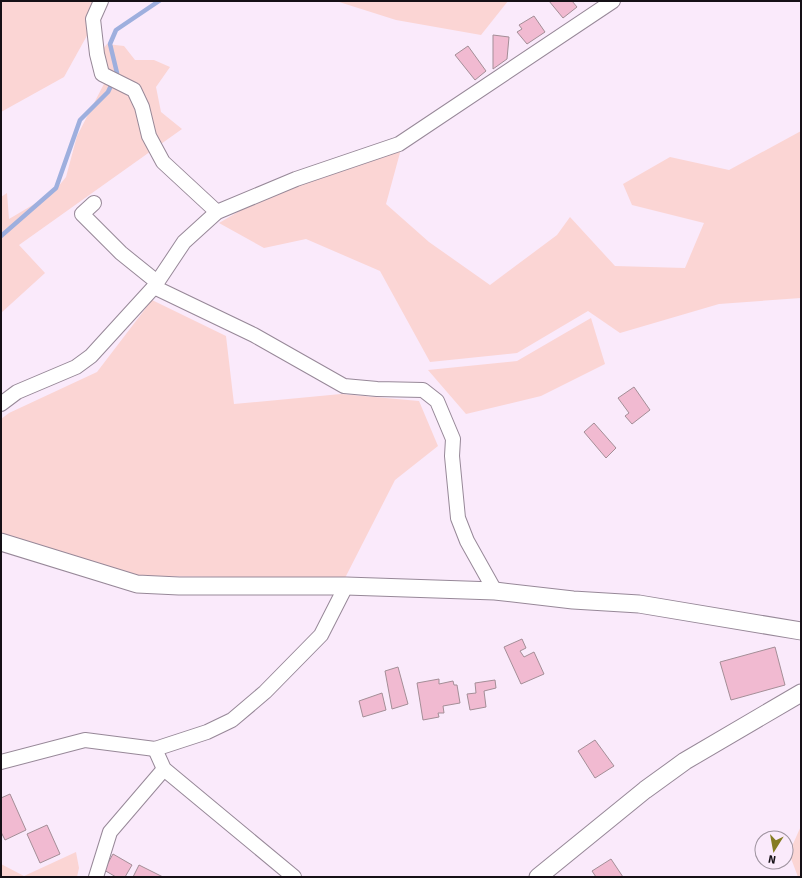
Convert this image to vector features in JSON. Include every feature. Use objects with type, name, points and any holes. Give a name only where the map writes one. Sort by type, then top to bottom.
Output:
[{"type":"street","points":[[101,1],[93,19],[97,54],[102,74],[134,90],[142,107],[149,136],[163,162],[217,212]]},
{"type":"street","points":[[1,404],[17,392],[76,367],[91,356],[155,284],[184,242],[217,212],[296,179],[399,144],[613,1]]},
{"type":"street","points":[[94,203],[82,214],[155,284],[254,335],[344,386],[377,389],[423,390],[437,401],[453,439],[452,456],[458,518],[467,541],[495,591]]},
{"type":"street","points":[[1,542],[137,584],[179,586],[346,586],[495,591],[572,600],[639,604],[801,631]]},
{"type":"street","points":[[1,762],[85,740],[155,749],[207,732],[232,720],[265,692],[321,635],[346,586]]},
{"type":"street","points":[[538,877],[645,790],[685,761],[801,693]]},
{"type":"street","points":[[155,749],[164,769],[294,877]]},
{"type":"street","points":[[96,877],[110,832],[164,769]]},
{"type":"shaded area","points":[[1,1],[93,1],[94,23],[64,77],[1,112]]},
{"type":"shaded area","points":[[336,1],[508,1],[481,35],[396,20]]},
{"type":"shaded area","points":[[107,44],[124,46],[135,60],[154,60],[170,67],[156,87],[161,112],[182,129],[19,245],[45,273],[1,313],[1,197],[7,193],[9,219],[53,193],[66,177],[77,136],[106,80],[97,56]]},
{"type":"shaded area","points":[[801,131],[801,298],[719,304],[620,333],[588,311],[517,353],[430,362],[380,271],[306,239],[264,248],[219,223],[263,197],[401,149],[386,204],[429,242],[490,285],[557,235],[570,217],[615,266],[685,268],[704,223],[632,205],[623,184],[670,157],[729,170]]},
{"type":"shaded area","points":[[152,300],[226,336],[234,404],[341,394],[419,401],[438,446],[395,480],[345,578],[134,576],[1,538],[1,419],[9,413],[97,372]]},
{"type":"shaded area","points":[[591,318],[605,364],[541,396],[466,414],[428,370],[517,361]]},
{"type":"shaded area","points":[[801,826],[801,877],[798,877],[794,866],[794,842]]},
{"type":"shaded area","points":[[76,852],[79,868],[77,877],[1,877],[1,864],[24,876]]},
{"type":"building","points":[[549,1],[572,1],[577,7],[563,18]]},
{"type":"building","points":[[534,16],[545,32],[527,44],[517,32],[522,29],[519,25]]},
{"type":"building","points":[[493,35],[509,37],[507,59],[493,69]]},
{"type":"building","points":[[468,46],[486,71],[475,80],[455,55]]},
{"type":"building","points":[[634,387],[650,410],[632,424],[625,416],[629,413],[618,398]]},
{"type":"building","points":[[594,423],[616,448],[606,458],[584,432]]},
{"type":"building","points":[[522,639],[526,648],[520,651],[524,657],[534,652],[544,674],[521,684],[504,647]]},
{"type":"building","points":[[775,647],[785,685],[731,700],[720,662]]},
{"type":"building","points":[[398,667],[408,704],[392,709],[385,671]]},
{"type":"building","points":[[439,679],[439,684],[453,681],[454,685],[457,685],[460,703],[443,706],[444,713],[438,713],[439,717],[423,720],[417,683]]},
{"type":"building","points":[[495,680],[496,688],[484,691],[486,707],[470,710],[467,694],[476,693],[475,683]]},
{"type":"building","points":[[382,693],[386,710],[363,717],[359,701]]},
{"type":"building","points":[[595,740],[614,766],[595,778],[578,751]]},
{"type":"building","points":[[10,794],[26,830],[5,840],[1,832],[1,798]]},
{"type":"building","points":[[47,825],[60,854],[40,863],[27,834]]},
{"type":"building","points":[[113,854],[132,865],[125,877],[116,877],[104,870]]},
{"type":"building","points":[[611,859],[623,877],[596,877],[592,871]]},
{"type":"building","points":[[139,865],[163,877],[133,877]]},
{"type":"waterway","points":[[1,236],[56,188],[80,120],[108,92],[117,73],[110,44],[116,30],[159,1]]}]
